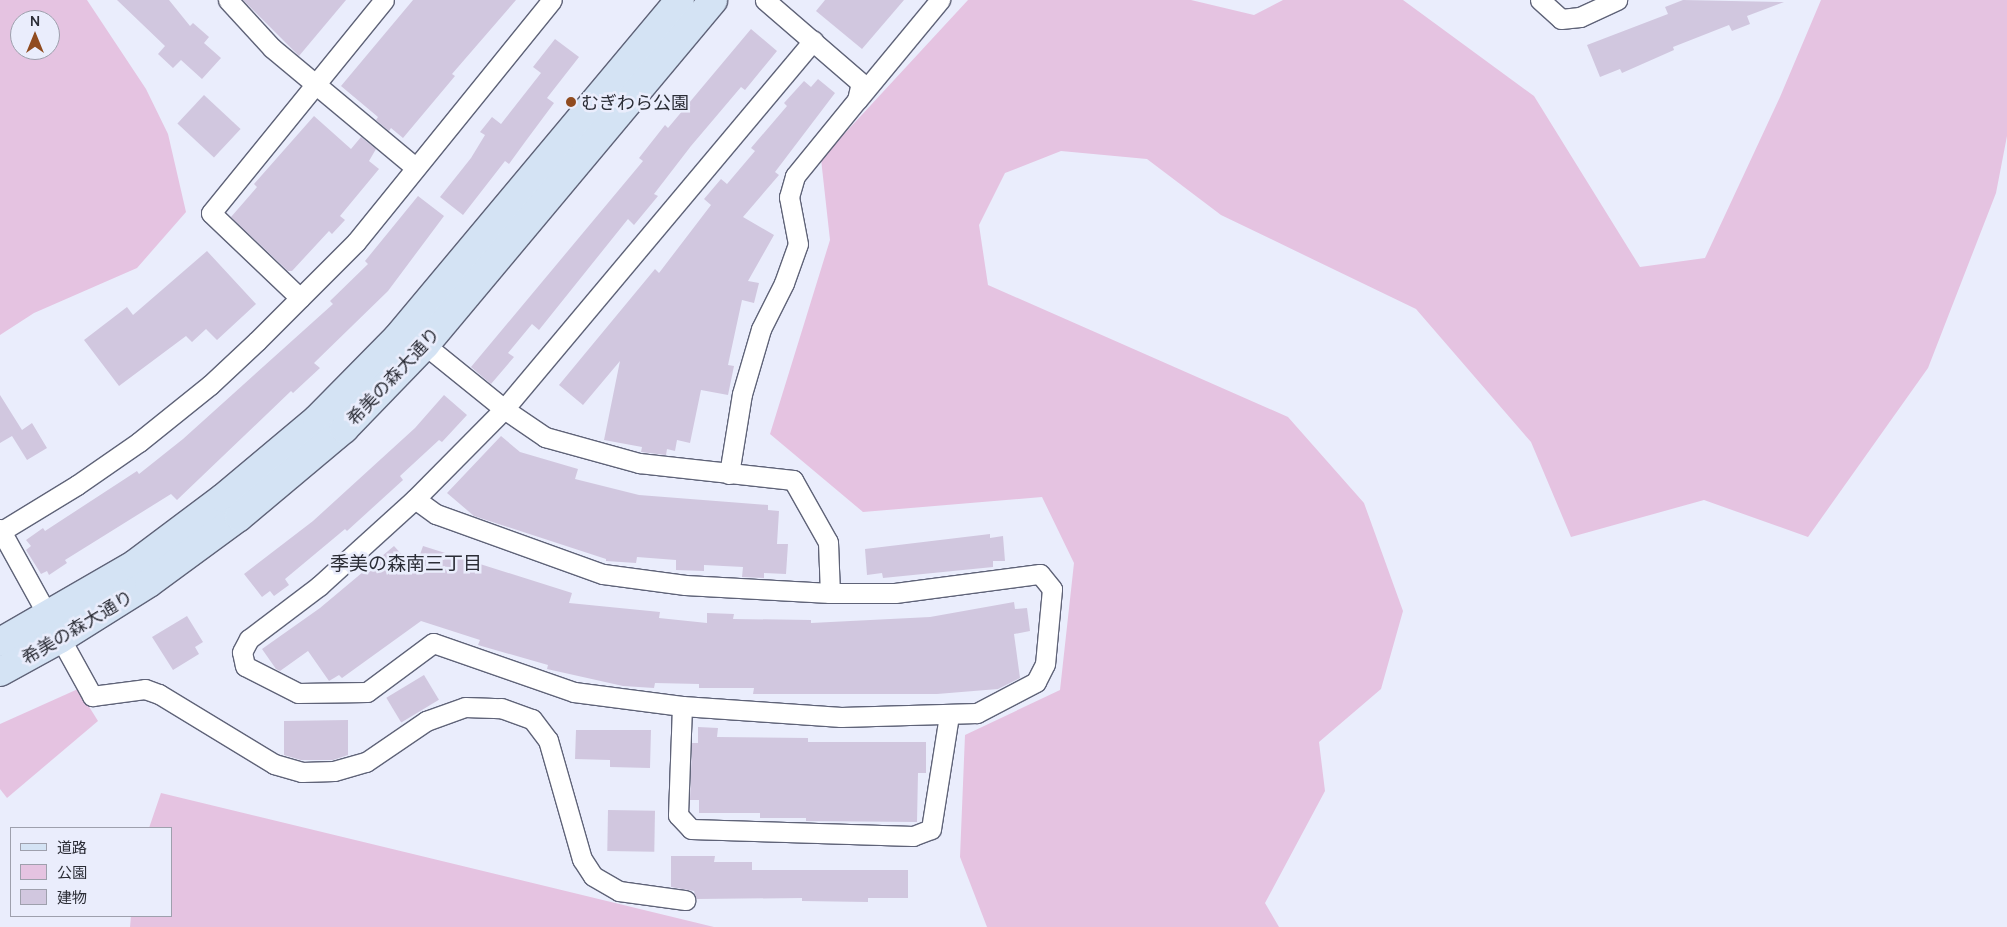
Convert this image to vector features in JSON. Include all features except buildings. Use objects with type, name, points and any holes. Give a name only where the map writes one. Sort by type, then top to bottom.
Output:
[{"type":"street","points":[[228,0],[272,48],[415,167]]},
{"type":"street","points":[[300,298],[211,213],[384,0]]},
{"type":"street","points":[[552,0],[356,242],[210,385],[139,442],[77,485],[0,531],[92,696],[145,689],[159,694],[274,764],[302,772],[334,771],[366,762],[426,721],[465,707],[501,708],[532,719],[548,740],[582,859],[593,876],[619,891],[685,900]]},
{"type":"street","name":"希美の森大通り","points":[[0,672],[135,564],[223,498],[317,419],[397,338],[680,0]]},
{"type":"street","name":"希美の森大通り","points":[[0,642],[54,628],[149,582],[240,517],[344,429],[425,345],[713,0]]},
{"type":"street","points":[[765,0],[861,83],[857,100]]},
{"type":"street","points":[[729,474],[742,394],[761,329],[784,283],[798,244],[790,197],[795,176],[940,0]]},
{"type":"street","points":[[1540,0],[1561,19],[1580,17],[1617,0]]},
{"type":"street","points":[[415,499],[436,514],[602,574],[685,585],[830,593],[895,593],[1040,574],[1052,588],[1045,664],[1036,682],[977,713],[841,717],[682,706],[574,692],[433,643],[367,692],[298,693],[245,666],[242,652],[249,639],[319,586],[415,499],[504,409],[813,41]]},
{"type":"street","points":[[425,345],[504,409],[545,437],[638,463],[793,480],[828,542],[830,593]]},
{"type":"street","points":[[682,706],[678,814],[691,829],[913,836],[931,829],[949,715]]},
{"type":"green space","points":[[0,0],[87,0],[146,89],[168,134],[186,212],[137,268],[34,313],[0,335]]},
{"type":"green space","points":[[968,0],[1191,0],[1254,15],[1283,0],[1403,0],[1534,96],[1640,267],[1705,258],[1780,97],[1821,0],[2007,0],[2007,136],[1996,193],[1928,368],[1808,537],[1704,500],[1571,537],[1531,442],[1416,309],[1221,215],[1147,159],[1061,151],[1005,173],[979,225],[988,285],[1288,417],[1364,503],[1403,611],[1381,689],[1319,742],[1325,791],[1265,903],[1279,927],[987,927],[960,857],[965,735],[1060,690],[1074,563],[1042,497],[863,512],[770,434],[830,240],[821,159]]},
{"type":"green space","points":[[78,689],[98,721],[7,798],[0,789],[0,724]]},
{"type":"green space","points":[[161,793],[714,927],[130,927],[131,917],[172,917],[172,827],[149,827]]},
{"type":"place","name":"むぎわら公園","points":[[571,102]]},
{"type":"district","name":"季美の森南三丁目","points":[[406,564]]}]
